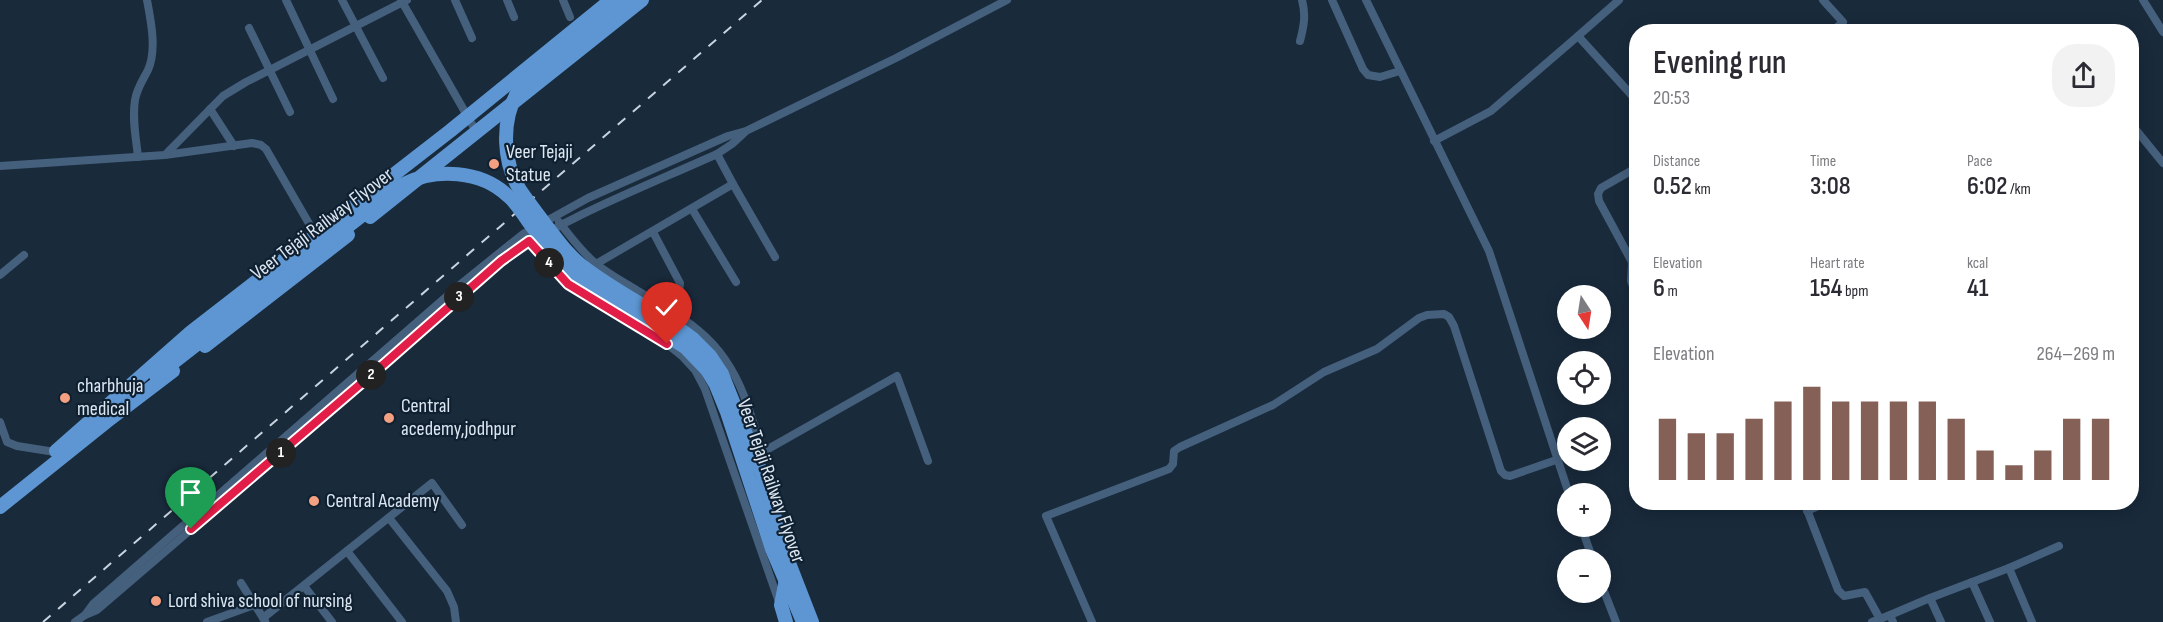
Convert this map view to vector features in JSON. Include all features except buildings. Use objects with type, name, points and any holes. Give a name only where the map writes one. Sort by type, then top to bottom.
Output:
[{"type":"main road","points":[[0,495],[55,452],[192,332],[467,117],[611,0]]},
{"type":"main road","points":[[626,0],[535,72],[516,95],[506,136],[507,153],[512,172],[520,190],[570,255],[583,267],[672,322],[710,356],[722,374],[761,472],[789,563],[812,622]]},
{"type":"main road","points":[[0,507],[477,133],[642,0]]},
{"type":"main road","name":"Veer Tejaji Railway Flyover","points":[[130,404],[152,379],[404,184],[436,174],[454,173],[474,177],[508,195],[572,275],[685,347],[707,370],[727,412],[772,549],[803,622]]},
{"type":"main road","name":"Veer Tejaji Railway Flyover","points":[[118,396],[152,379]]},
{"type":"main road","points":[[786,622],[781,606],[789,563]]},
{"type":"street","points":[[138,157],[135,97],[148,70],[152,47],[147,0]]},
{"type":"street","points":[[286,0],[333,99]]},
{"type":"street","points":[[342,0],[383,78]]},
{"type":"street","points":[[455,0],[472,38]]},
{"type":"street","points":[[507,0],[514,17]]},
{"type":"street","points":[[563,0],[570,17]]},
{"type":"street","points":[[75,622],[97,610],[335,400],[462,283],[555,216],[588,198],[678,157],[728,135],[746,131],[896,58],[1007,0]]},
{"type":"street","points":[[1300,41],[1305,23],[1302,0]]},
{"type":"street","points":[[1332,0],[1363,69],[1368,75],[1380,77],[1400,71]]},
{"type":"street","points":[[1366,0],[1475,220],[1492,261],[1565,483]]},
{"type":"street","points":[[1434,141],[1491,111],[1619,0]]},
{"type":"street","points":[[1823,0],[1843,22],[1841,24]]},
{"type":"street","points":[[2143,0],[2163,32]]},
{"type":"street","points":[[165,155],[223,96],[403,1],[477,133]]},
{"type":"street","points":[[249,28],[290,112]]},
{"type":"street","points":[[1578,36],[1629,92]]},
{"type":"street","points":[[210,110],[234,146]]},
{"type":"street","points":[[526,238],[561,225],[717,154],[746,131]]},
{"type":"street","points":[[2139,133],[2163,163]]},
{"type":"street","points":[[2,164],[138,157],[252,143],[261,145],[266,149],[315,234]]},
{"type":"street","points":[[717,154],[775,257]]},
{"type":"street","points":[[1629,172],[1601,188],[1598,194],[1599,201],[1629,256]]},
{"type":"street","points":[[596,264],[733,184]]},
{"type":"street","points":[[692,209],[736,282]]},
{"type":"street","points":[[555,216],[578,246],[596,264],[677,314],[702,333],[720,351],[733,369],[742,388],[759,439],[761,472]]},
{"type":"street","points":[[652,232],[680,283],[677,314]]},
{"type":"street","points":[[526,238],[568,284],[667,344],[695,370],[705,389],[781,606]]},
{"type":"street","points":[[0,275],[24,255]]},
{"type":"street","points":[[1092,622],[1046,516],[1170,469],[1173,464],[1174,451],[1180,447],[1274,405],[1324,372],[1377,349],[1419,318],[1427,315],[1444,314],[1449,317],[1454,326],[1501,471],[1510,476],[1556,460]]},
{"type":"street","points":[[761,453],[897,376],[928,461]]},
{"type":"street","points":[[0,422],[7,441],[17,446],[55,452]]},
{"type":"street","points":[[241,583],[264,620],[432,483],[462,525]]},
{"type":"street","points":[[1806,510],[1840,594],[1844,596],[1865,592],[1876,620],[1891,618],[1930,598],[2059,546]]},
{"type":"street","points":[[389,518],[447,591],[454,607],[456,622]]},
{"type":"street","points":[[348,551],[402,622]]},
{"type":"street","points":[[2008,568],[2032,622]]},
{"type":"street","points":[[1972,582],[1990,622]]},
{"type":"street","points":[[303,586],[332,622]]},
{"type":"street","points":[[1930,598],[1941,622]]},
{"type":"street","points":[[1609,603],[1616,622]]},
{"type":"street","points":[[207,622],[254,605]]},
{"type":"railway","points":[[43,622],[762,0]]},
{"type":"place","name":"Veer Tejaji Statue","points":[[494,164]]},
{"type":"place","name":"charbhuja medical","points":[[65,398]]},
{"type":"place","name":"Central acedemy,jodhpur","points":[[389,418]]},
{"type":"place","name":"Central Academy","points":[[314,501]]},
{"type":"place","name":"Lord shiva school of nursing","points":[[156,601]]},
{"type":"route","points":[[191,529],[468,289],[529,241],[568,284],[667,344]]}]
